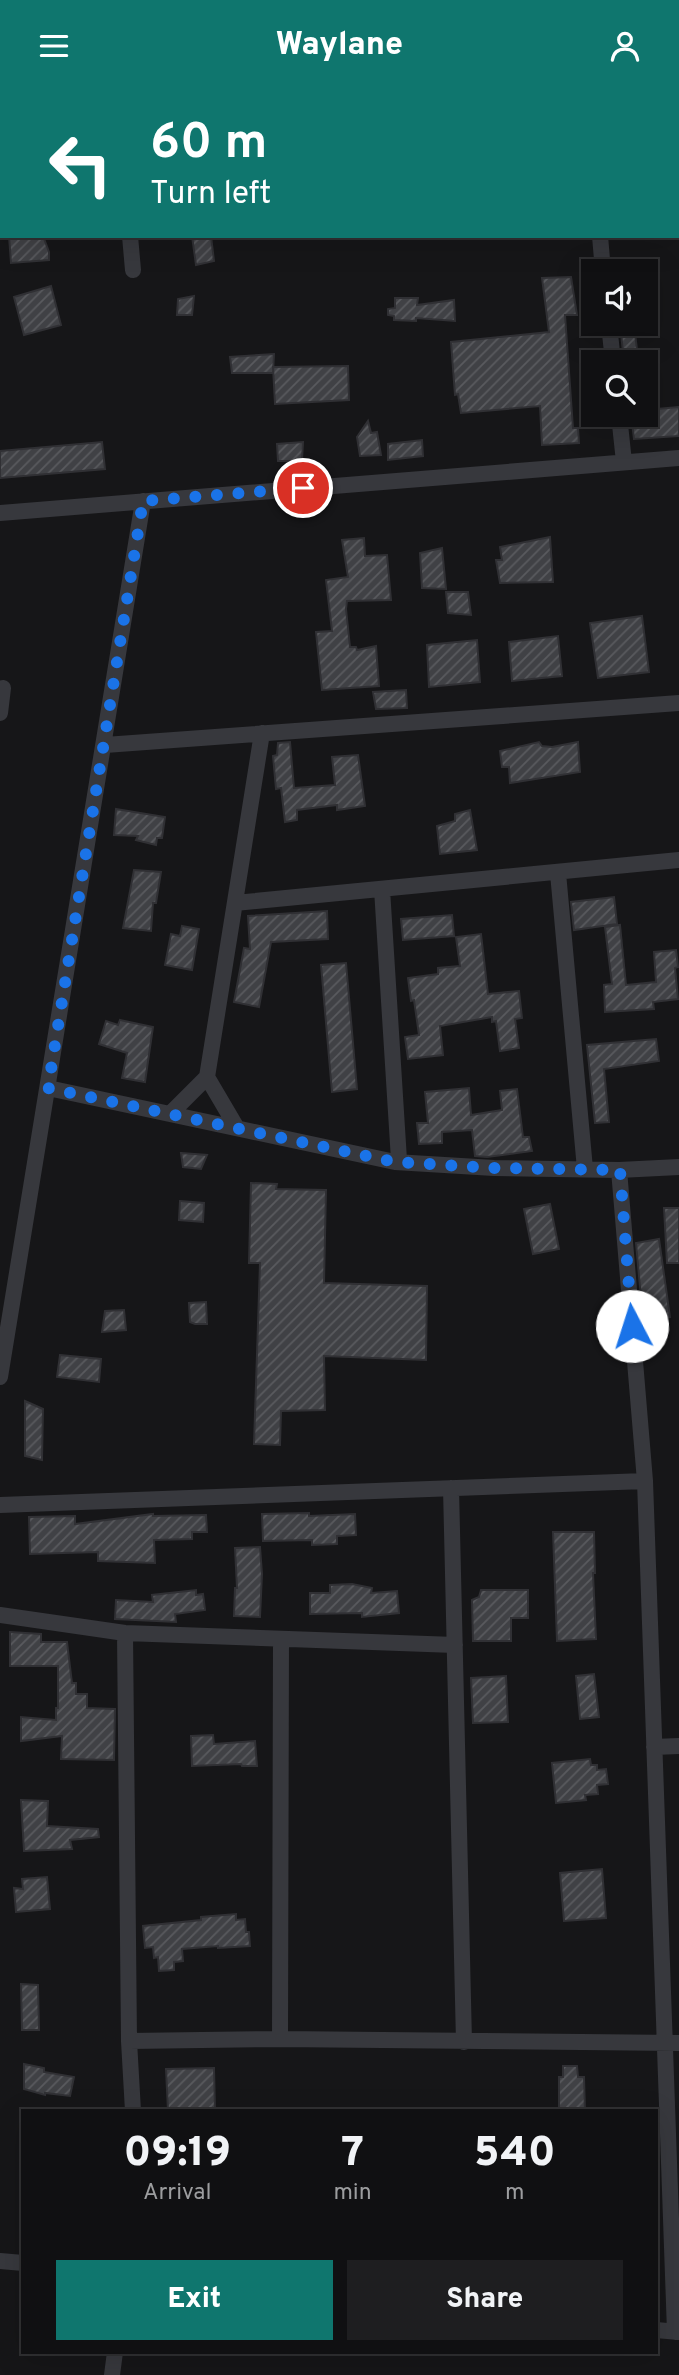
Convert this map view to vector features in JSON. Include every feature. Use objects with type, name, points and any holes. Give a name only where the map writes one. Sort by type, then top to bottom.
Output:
[{"type":"street","points":[[130,238],[133,270]]},
{"type":"street","points":[[600,238],[602,259]]},
{"type":"street","points":[[620,427],[624,462]]},
{"type":"street","points":[[0,513],[679,458]]},
{"type":"street","points":[[0,1377],[143,501]]},
{"type":"street","points":[[0,713],[3,688]]},
{"type":"street","points":[[105,745],[679,703]]},
{"type":"street","points":[[170,1114],[207,1077],[262,733]]},
{"type":"street","points":[[235,903],[679,859]]},
{"type":"street","points":[[558,873],[585,1170]]},
{"type":"street","points":[[382,890],[399,1160]]},
{"type":"street","points":[[207,1077],[237,1128]]},
{"type":"street","points":[[48,1088],[395,1162],[399,1160],[494,1168],[585,1170],[679,1167]]},
{"type":"street","points":[[620,1170],[645,1481],[654,1747],[672,2043],[677,2332],[658,2330]]},
{"type":"street","points":[[0,1505],[645,1481]]},
{"type":"street","points":[[451,1488],[464,2042]]},
{"type":"street","points":[[0,1615],[125,1633],[455,1645]]},
{"type":"street","points":[[125,1633],[129,2041],[133,2109]]},
{"type":"street","points":[[280,2039],[281,1639]]},
{"type":"street","points":[[654,1747],[679,1746]]},
{"type":"street","points":[[129,2041],[280,2039],[672,2043]]},
{"type":"street","points":[[0,2261],[21,2263]]},
{"type":"street","points":[[112,2375],[115,2354]]},
{"type":"building","points":[[9,238],[44,238],[49,260],[11,263]]},
{"type":"building","points":[[192,238],[211,238],[214,261],[196,265]]},
{"type":"building","points":[[571,277],[577,315],[565,315],[573,428],[578,428],[579,443],[542,445],[540,406],[461,413],[458,394],[455,395],[451,342],[549,332],[542,278]]},
{"type":"building","points":[[51,286],[61,325],[24,335],[14,297]]},
{"type":"building","points":[[194,296],[192,315],[177,315],[178,299]]},
{"type":"building","points":[[395,298],[418,298],[417,305],[454,300],[455,321],[416,318],[416,321],[394,320],[394,316],[388,315],[388,309],[395,308]]},
{"type":"building","points":[[621,336],[635,336],[637,350],[623,350]]},
{"type":"building","points":[[274,354],[273,373],[232,373],[230,357]]},
{"type":"building","points":[[348,366],[349,400],[275,404],[273,367]]},
{"type":"building","points":[[679,407],[679,436],[634,439],[632,427],[658,427],[658,409]]},
{"type":"building","points":[[368,421],[371,433],[377,432],[381,455],[360,456],[357,437]]},
{"type":"building","points":[[422,440],[423,456],[388,460],[388,444]]},
{"type":"building","points":[[102,442],[105,469],[0,478],[0,451]]},
{"type":"building","points":[[303,442],[302,461],[278,461],[277,444]]},
{"type":"building","points":[[550,537],[553,582],[500,583],[496,560],[502,560],[500,547]]},
{"type":"building","points":[[364,538],[365,556],[387,555],[391,600],[347,601],[346,609],[350,647],[356,647],[357,650],[376,646],[379,686],[322,690],[316,632],[332,631],[326,580],[348,577],[342,540]]},
{"type":"building","points":[[442,548],[446,589],[422,588],[420,553]]},
{"type":"building","points":[[446,592],[468,592],[471,615],[448,613]]},
{"type":"building","points":[[642,616],[649,672],[598,678],[590,623]]},
{"type":"building","points":[[558,636],[562,676],[512,681],[509,642]]},
{"type":"building","points":[[477,640],[480,682],[429,687],[427,645]]},
{"type":"building","points":[[406,690],[407,708],[376,709],[373,692]]},
{"type":"building","points":[[290,742],[294,788],[335,785],[332,757],[358,755],[365,806],[337,810],[337,805],[297,810],[297,820],[285,822],[281,788],[276,789],[273,756],[277,755],[278,743]]},
{"type":"building","points":[[539,742],[542,746],[552,747],[578,742],[580,772],[510,783],[509,767],[502,767],[500,751]]},
{"type":"building","points":[[116,809],[165,817],[162,838],[157,838],[156,845],[136,840],[138,836],[114,835]]},
{"type":"building","points":[[470,810],[477,850],[440,854],[437,826],[455,821],[455,814]]},
{"type":"building","points":[[134,870],[161,872],[156,903],[153,903],[151,931],[123,928]]},
{"type":"building","points":[[614,897],[617,924],[574,930],[571,902]]},
{"type":"building","points":[[327,911],[328,939],[271,942],[259,1007],[234,1002],[244,948],[250,949],[248,916]]},
{"type":"building","points":[[452,915],[454,936],[403,940],[401,919]]},
{"type":"building","points":[[620,925],[626,985],[656,982],[654,952],[676,950],[678,999],[653,1002],[654,1009],[605,1012],[604,985],[612,984],[605,927]]},
{"type":"building","points":[[182,926],[199,929],[192,970],[165,965],[171,934],[180,936]]},
{"type":"building","points":[[481,934],[488,994],[519,991],[522,1018],[515,1019],[519,1048],[500,1051],[496,1021],[492,1022],[492,1017],[440,1026],[443,1055],[408,1059],[405,1037],[419,1035],[408,978],[438,974],[438,968],[460,966],[456,937]]},
{"type":"building","points":[[346,963],[357,1089],[332,1092],[321,965]]},
{"type":"building","points":[[120,1020],[153,1027],[145,1082],[122,1078],[127,1053],[99,1044],[106,1021],[118,1025]]},
{"type":"building","points":[[656,1039],[659,1061],[604,1069],[609,1122],[595,1123],[587,1045]]},
{"type":"building","points":[[469,1088],[471,1115],[502,1110],[500,1091],[517,1089],[523,1137],[529,1137],[532,1151],[475,1156],[472,1130],[442,1132],[442,1143],[419,1144],[417,1123],[428,1123],[425,1092]]},
{"type":"building","points":[[181,1153],[207,1155],[201,1169],[183,1167]]},
{"type":"building","points":[[251,1183],[277,1184],[276,1189],[326,1190],[324,1283],[427,1286],[426,1360],[324,1356],[325,1410],[281,1411],[280,1445],[254,1444],[260,1263],[249,1263]]},
{"type":"building","points":[[180,1201],[204,1203],[203,1222],[179,1220]]},
{"type":"building","points":[[550,1204],[559,1249],[533,1254],[524,1209]]},
{"type":"building","points":[[664,1208],[679,1208],[679,1263],[667,1263]]},
{"type":"building","points":[[659,1239],[670,1317],[643,1320],[636,1243]]},
{"type":"building","points":[[206,1302],[207,1324],[190,1322],[189,1303]]},
{"type":"building","points":[[124,1310],[126,1330],[102,1332],[105,1311]]},
{"type":"building","points":[[60,1355],[101,1359],[99,1382],[57,1377]]},
{"type":"building","points":[[25,1401],[43,1409],[42,1460],[25,1456]]},
{"type":"building","points":[[309,1513],[309,1516],[355,1514],[356,1535],[337,1536],[337,1544],[312,1545],[312,1540],[263,1541],[262,1514]]},
{"type":"building","points":[[153,1514],[206,1515],[207,1532],[192,1532],[192,1539],[154,1540],[155,1563],[98,1561],[98,1552],[30,1554],[29,1517],[75,1516],[75,1524]]},
{"type":"building","points":[[553,1532],[594,1532],[596,1639],[557,1641]]},
{"type":"building","points":[[260,1547],[260,1617],[234,1616],[237,1588],[235,1548]]},
{"type":"building","points":[[352,1584],[372,1588],[371,1593],[397,1591],[399,1613],[362,1617],[362,1613],[310,1614],[310,1593],[330,1593],[330,1585]]},
{"type":"building","points":[[196,1590],[196,1595],[203,1594],[205,1610],[175,1614],[176,1622],[115,1619],[116,1600],[153,1602],[152,1595]]},
{"type":"building","points":[[481,1590],[528,1590],[528,1618],[511,1618],[511,1641],[473,1641],[472,1600],[479,1597]]},
{"type":"building","points":[[10,1632],[41,1634],[41,1642],[67,1642],[76,1694],[87,1694],[87,1708],[115,1709],[114,1760],[61,1759],[62,1736],[21,1741],[21,1717],[56,1720],[58,1666],[10,1666]]},
{"type":"building","points":[[594,1674],[599,1717],[580,1719],[576,1676]]},
{"type":"building","points":[[506,1676],[508,1722],[473,1723],[471,1678]]},
{"type":"building","points":[[213,1735],[214,1744],[255,1741],[257,1766],[192,1766],[191,1736]]},
{"type":"building","points":[[590,1759],[591,1765],[597,1765],[597,1770],[606,1769],[608,1784],[597,1785],[598,1794],[585,1795],[586,1800],[556,1803],[552,1763]]},
{"type":"building","points":[[21,1800],[48,1801],[47,1826],[98,1829],[99,1837],[70,1840],[72,1849],[24,1851]]},
{"type":"building","points":[[602,1869],[606,1918],[564,1921],[560,1873]]},
{"type":"building","points":[[47,1877],[50,1909],[16,1912],[14,1888],[23,1889],[22,1879]]},
{"type":"building","points":[[236,1914],[236,1920],[245,1919],[250,1946],[182,1949],[183,1961],[174,1962],[174,1970],[159,1971],[158,1957],[154,1958],[153,1947],[145,1948],[143,1926]]},
{"type":"building","points":[[21,1984],[38,1985],[39,2030],[22,2030]]},
{"type":"building","points":[[24,2064],[44,2068],[44,2072],[74,2077],[70,2096],[45,2095],[24,2089]]},
{"type":"building","points":[[563,2066],[577,2066],[578,2077],[584,2077],[585,2109],[559,2109],[559,2077],[563,2077]]},
{"type":"building","points":[[214,2068],[215,2109],[168,2109],[166,2069]]},
{"type":"route","points":[[303,488],[143,501],[48,1088],[395,1162],[399,1160],[494,1168],[620,1170],[632,1326]]}]
